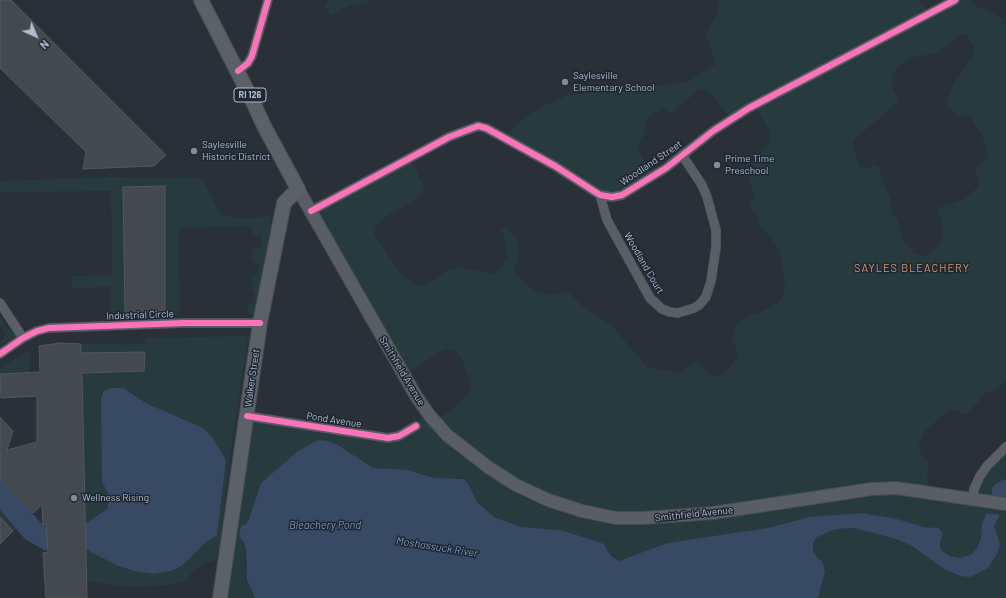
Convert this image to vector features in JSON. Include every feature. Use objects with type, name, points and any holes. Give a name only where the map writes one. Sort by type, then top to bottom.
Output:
[{"type":"main road","name":"Smithfield Avenue","points":[[201,0],[298,190],[416,396],[430,416],[447,435],[488,467],[516,485],[548,500],[588,513],[616,518],[642,518],[713,513],[872,489],[896,488],[1006,504]]},
{"type":"main road","name":"Walker Street","points":[[220,598],[260,323],[284,203],[298,190]]},
{"type":"street","points":[[238,71],[248,63],[252,56],[268,0]]},
{"type":"street","name":"Woodland Street","points":[[600,195],[612,197],[630,191],[682,155],[713,131],[760,102],[955,0]]},
{"type":"street","points":[[311,211],[449,137],[478,126],[486,128],[554,166],[600,195]]},
{"type":"street","name":"Woodland Court","points":[[600,195],[607,220],[650,298],[662,308],[670,312],[678,313],[694,308],[706,297],[711,281],[716,247],[716,230],[702,185],[682,155]]},
{"type":"street","points":[[0,303],[23,338]]},
{"type":"street","name":"Industrial Circle","points":[[0,354],[37,330],[67,327],[260,323]]},
{"type":"street","name":"Pond Avenue","points":[[247,416],[388,438],[399,436],[416,426]]},
{"type":"street","points":[[973,498],[974,489],[986,466],[1006,447]]},
{"type":"green space","points":[[330,0],[370,0],[365,4],[349,5],[331,16],[325,6]]},
{"type":"green space","points":[[719,0],[919,0],[927,11],[949,0],[969,0],[976,6],[996,14],[1006,23],[1006,378],[999,388],[986,393],[966,415],[954,410],[944,414],[927,429],[919,443],[921,454],[928,463],[927,490],[963,495],[977,473],[1006,444],[1006,481],[998,490],[1006,492],[1006,598],[818,598],[825,572],[823,563],[815,556],[812,548],[817,537],[826,532],[836,529],[854,528],[896,539],[912,546],[944,569],[960,576],[995,532],[994,526],[999,515],[982,524],[980,542],[974,551],[965,558],[955,558],[941,550],[940,544],[943,537],[932,527],[924,527],[897,519],[861,513],[794,520],[767,528],[667,543],[619,561],[611,555],[604,544],[596,541],[521,527],[494,517],[478,503],[467,482],[460,479],[450,480],[434,478],[408,470],[373,468],[338,445],[327,441],[318,440],[298,451],[261,483],[246,524],[244,542],[247,580],[255,598],[218,598],[246,419],[391,438],[408,432],[425,416],[436,419],[453,409],[471,389],[470,379],[460,356],[453,350],[445,349],[404,375],[311,210],[411,161],[423,184],[424,191],[416,200],[390,214],[376,225],[374,234],[401,274],[417,286],[428,284],[446,271],[458,267],[492,274],[501,267],[508,258],[503,233],[498,229],[508,228],[517,240],[519,255],[514,269],[517,276],[534,290],[550,295],[568,292],[581,305],[612,326],[647,367],[679,373],[696,361],[710,374],[718,376],[724,373],[738,357],[737,349],[731,340],[735,332],[735,326],[750,315],[763,311],[779,302],[785,289],[784,273],[779,249],[764,229],[759,226],[758,217],[750,206],[755,196],[746,173],[759,154],[769,143],[770,132],[754,104],[728,115],[712,94],[697,88],[695,94],[677,107],[674,114],[662,108],[646,119],[644,128],[646,132],[639,142],[638,150],[652,174],[621,192],[605,196],[508,138],[513,128],[535,110],[568,95],[687,82],[716,64],[706,35],[717,13]],"holes":[[[962,34],[967,36],[975,48],[972,57],[954,82],[946,103],[956,115],[970,116],[982,136],[989,156],[974,170],[979,178],[978,187],[964,199],[938,208],[944,235],[939,245],[927,256],[915,254],[903,240],[898,222],[892,213],[891,201],[882,181],[879,167],[875,164],[866,169],[859,165],[852,144],[854,140],[899,101],[893,90],[892,77],[894,71],[907,59],[939,52]]]},
{"type":"green space","points":[[109,177],[202,178],[221,215],[249,219],[271,215],[257,313],[254,315],[248,313],[248,307],[249,304],[254,303],[255,293],[253,292],[251,279],[252,277],[258,275],[259,263],[253,263],[251,261],[252,249],[261,247],[261,235],[253,234],[251,226],[180,228],[179,314],[175,316],[124,317],[111,313],[111,287],[72,288],[72,276],[112,275],[111,191],[0,192],[0,181]]},
{"type":"green space","points":[[0,318],[8,330],[25,331],[0,346],[5,333],[0,324]]},
{"type":"green space","points":[[248,336],[230,455],[221,540],[216,560],[202,565],[194,570],[185,581],[172,585],[128,587],[87,581],[85,549],[116,565],[134,571],[154,574],[171,571],[183,565],[211,538],[203,428],[148,404],[134,394],[118,388],[111,388],[104,391],[102,483],[108,492],[108,508],[86,523],[81,344],[145,344],[145,338]]},
{"type":"green space","points":[[30,350],[30,373],[0,374],[0,368]]},
{"type":"green space","points":[[0,510],[16,529],[13,531],[0,517]]},
{"type":"water","points":[[111,388],[123,388],[148,404],[203,428],[212,437],[226,460],[217,535],[206,542],[183,565],[171,571],[154,574],[134,571],[116,565],[85,549],[44,550],[25,539],[0,510],[0,479],[45,527],[82,526],[108,508],[108,492],[102,483],[101,398],[104,391]]},
{"type":"water","name":"Bleachery Pond","points":[[318,440],[327,441],[338,445],[373,468],[408,470],[434,478],[463,479],[467,482],[478,503],[494,517],[521,527],[560,530],[596,541],[604,544],[611,556],[619,561],[667,543],[767,528],[810,517],[861,513],[897,519],[924,527],[938,528],[943,533],[940,544],[941,550],[950,556],[960,558],[970,555],[977,548],[981,538],[982,524],[987,513],[1000,515],[994,526],[1000,544],[998,552],[988,568],[970,577],[960,576],[944,569],[912,546],[896,539],[854,528],[836,529],[817,537],[813,543],[813,552],[823,563],[825,572],[818,598],[255,598],[247,580],[246,551],[244,542],[239,537],[241,526],[246,524],[249,519],[261,483],[298,451]]},
{"type":"building","points":[[0,0],[11,0],[166,155],[154,166],[83,169],[86,152],[0,68]]},
{"type":"building","points":[[165,186],[165,310],[125,313],[123,187]]},
{"type":"building","points":[[60,343],[81,344],[81,353],[145,352],[144,371],[82,373],[87,598],[46,598],[43,553],[48,552],[46,525],[43,525],[42,505],[33,513],[0,479],[0,417],[13,431],[7,450],[37,442],[37,396],[1,398],[0,374],[40,372],[39,346]]},
{"type":"building","points":[[0,517],[13,531],[0,544]]},
{"type":"waterway","name":"Moshassuck River","points":[[1001,492],[1006,489]]},
{"type":"cycle path","points":[[238,71],[248,63],[252,56],[268,0]]},
{"type":"cycle path","points":[[311,211],[449,137],[478,126],[486,128],[555,166],[600,195],[612,197],[622,195],[666,168],[713,131],[749,108],[955,0]]},
{"type":"cycle path","points":[[0,354],[23,338],[37,331],[49,328],[184,323],[260,323]]},
{"type":"cycle path","points":[[247,416],[388,438],[399,436],[416,426]]},
{"type":"place","name":"Saylesville Elementary School","points":[[565,82]]},
{"type":"place","name":"Saylesville Historic District","points":[[194,151]]},
{"type":"place","name":"Prime Time Preschool","points":[[717,165]]},
{"type":"place","name":"Wellness Rising","points":[[74,498]]},
{"type":"district","name":"SAYLES BLEACHERY","points":[[912,268]]}]
